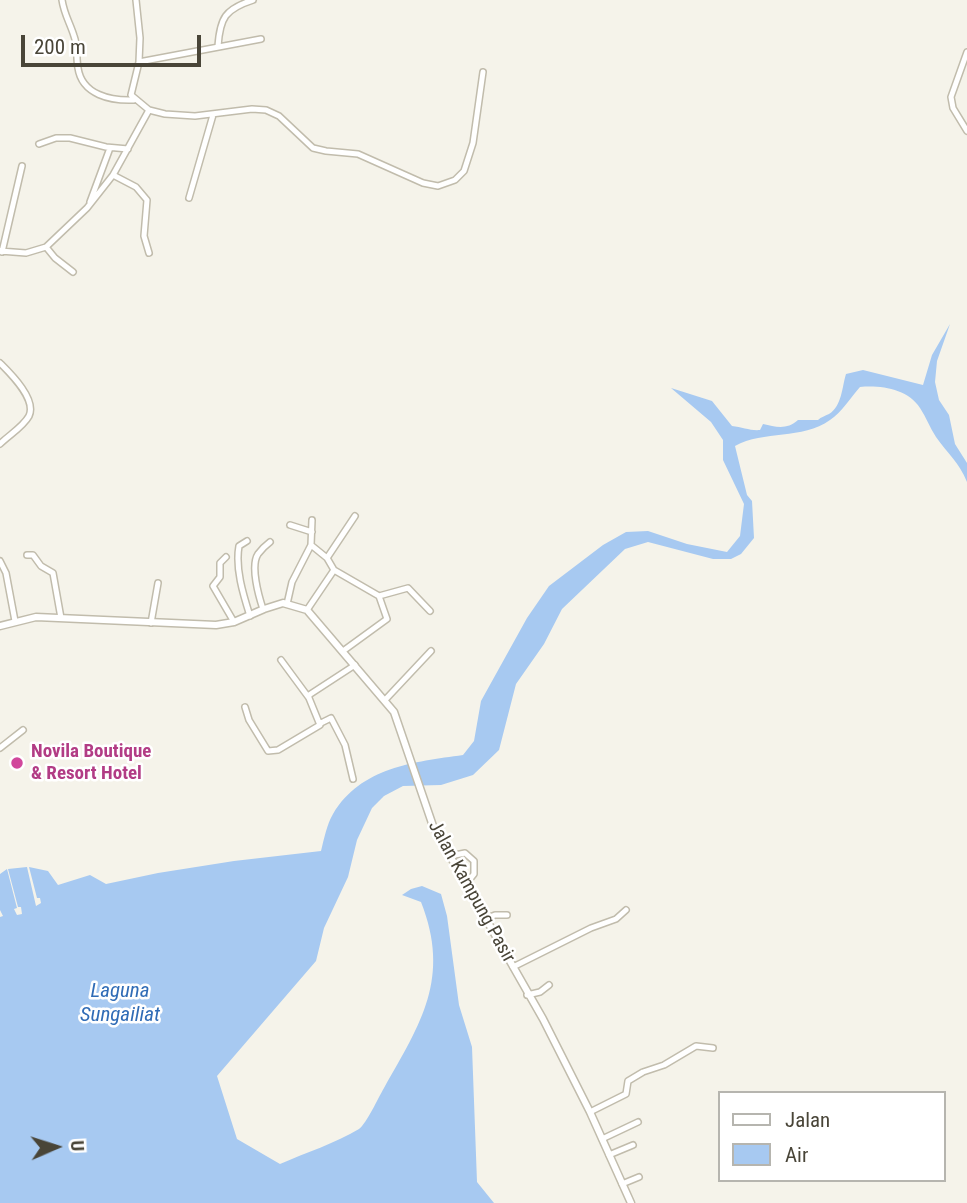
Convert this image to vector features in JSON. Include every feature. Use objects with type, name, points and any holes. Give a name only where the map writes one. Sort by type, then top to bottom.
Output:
[{"type":"street","points":[[62,0],[64,16],[75,38],[78,72],[90,90],[99,95],[134,100],[149,110],[175,114],[213,115],[252,108],[265,110],[279,116],[313,148],[358,154],[423,183],[438,186],[455,180],[464,171],[473,143],[483,72]]},
{"type":"street","points":[[134,100],[131,89],[139,62],[140,38],[136,0]]},
{"type":"street","points":[[218,46],[219,29],[228,12],[235,6],[253,0]]},
{"type":"street","points":[[139,62],[261,39]]},
{"type":"street","points":[[967,52],[951,97],[953,108],[967,131]]},
{"type":"street","points":[[22,166],[1,252],[26,253],[46,247],[87,208],[113,175],[149,110]]},
{"type":"street","points":[[189,198],[213,115]]},
{"type":"street","points":[[39,144],[57,138],[70,138],[110,148],[128,149]]},
{"type":"street","points":[[87,208],[110,148]]},
{"type":"street","points":[[113,175],[136,187],[147,200],[144,236],[149,253]]},
{"type":"street","points":[[46,247],[73,272]]},
{"type":"street","points":[[0,363],[22,388],[31,410],[29,417],[0,444]]},
{"type":"street","points":[[327,558],[355,516]]},
{"type":"street","points":[[287,604],[292,582],[311,545],[312,520]]},
{"type":"street","points":[[290,525],[312,531]]},
{"type":"street","points":[[247,541],[239,546],[238,561],[250,615]]},
{"type":"street","points":[[263,610],[255,561],[270,542]]},
{"type":"street","points":[[311,545],[327,558],[334,570],[379,596],[388,618],[343,651]]},
{"type":"street","points":[[27,555],[33,555],[41,566],[53,573],[61,618]]},
{"type":"street","points":[[226,557],[220,563],[220,577],[213,586],[234,622]]},
{"type":"street","points":[[0,561],[6,576],[15,621]]},
{"type":"street","points":[[0,626],[36,617],[216,625],[234,622],[275,605],[287,604],[307,610],[334,570]]},
{"type":"street","points":[[0,580],[6,576]]},
{"type":"street","points":[[151,623],[158,583]]},
{"type":"street","points":[[379,596],[408,588],[430,611]]},
{"type":"street","name":"Jalan Kampung Pasir","points":[[307,610],[394,712],[433,826],[543,1019],[603,1139],[631,1203]]},
{"type":"street","points":[[385,700],[431,651]]},
{"type":"street","points":[[281,660],[309,698],[321,723]]},
{"type":"street","points":[[309,698],[318,687],[355,665]]},
{"type":"street","points":[[245,707],[249,720],[268,751],[278,750],[331,718],[345,746],[353,779]]},
{"type":"street","points":[[0,748],[23,730]]},
{"type":"street","points":[[450,856],[465,853],[474,861],[474,874],[466,884]]},
{"type":"street","points":[[513,967],[615,919],[626,910]]},
{"type":"street","points":[[485,919],[495,915],[507,915]]},
{"type":"street","points":[[527,995],[540,992],[549,985]]},
{"type":"street","points":[[590,1112],[626,1094],[629,1080],[643,1072],[664,1065],[696,1046],[713,1048]]},
{"type":"street","points":[[603,1139],[638,1122]]},
{"type":"street","points":[[609,1155],[633,1145]]},
{"type":"street","points":[[622,1184],[639,1177]]},
{"type":"water","name":"Laguna Sungailiat","points":[[950,324],[937,361],[935,382],[939,400],[949,415],[955,444],[967,463],[967,482],[915,402],[901,392],[885,388],[860,387],[838,413],[819,426],[795,433],[758,438],[735,446],[747,495],[752,501],[754,538],[741,554],[731,559],[713,559],[648,542],[625,549],[562,609],[544,644],[516,684],[499,750],[473,775],[441,785],[403,786],[384,796],[372,808],[357,840],[348,877],[324,928],[316,961],[217,1076],[237,1139],[280,1164],[359,1129],[410,1042],[428,999],[433,954],[430,929],[421,902],[402,895],[422,886],[441,894],[447,916],[459,1005],[472,1047],[477,1182],[494,1203],[0,1203],[0,917],[3,916],[0,910],[0,874],[7,869],[17,915],[22,914],[21,907],[18,907],[8,869],[27,867],[36,906],[41,903],[40,898],[37,898],[29,867],[48,871],[58,885],[90,875],[106,884],[234,861],[321,851],[333,814],[358,786],[408,764],[463,755],[474,741],[481,701],[527,618],[549,586],[603,545],[626,532],[648,531],[687,544],[727,552],[740,536],[744,504],[723,460],[723,440],[711,422],[671,388],[712,401],[732,426],[760,430],[763,424],[781,427],[798,420],[818,420],[837,406],[846,374],[863,370],[923,385],[932,355]]},
{"type":"place","name":"Novila Boutique & Resort Hotel","points":[[17,763]]}]
